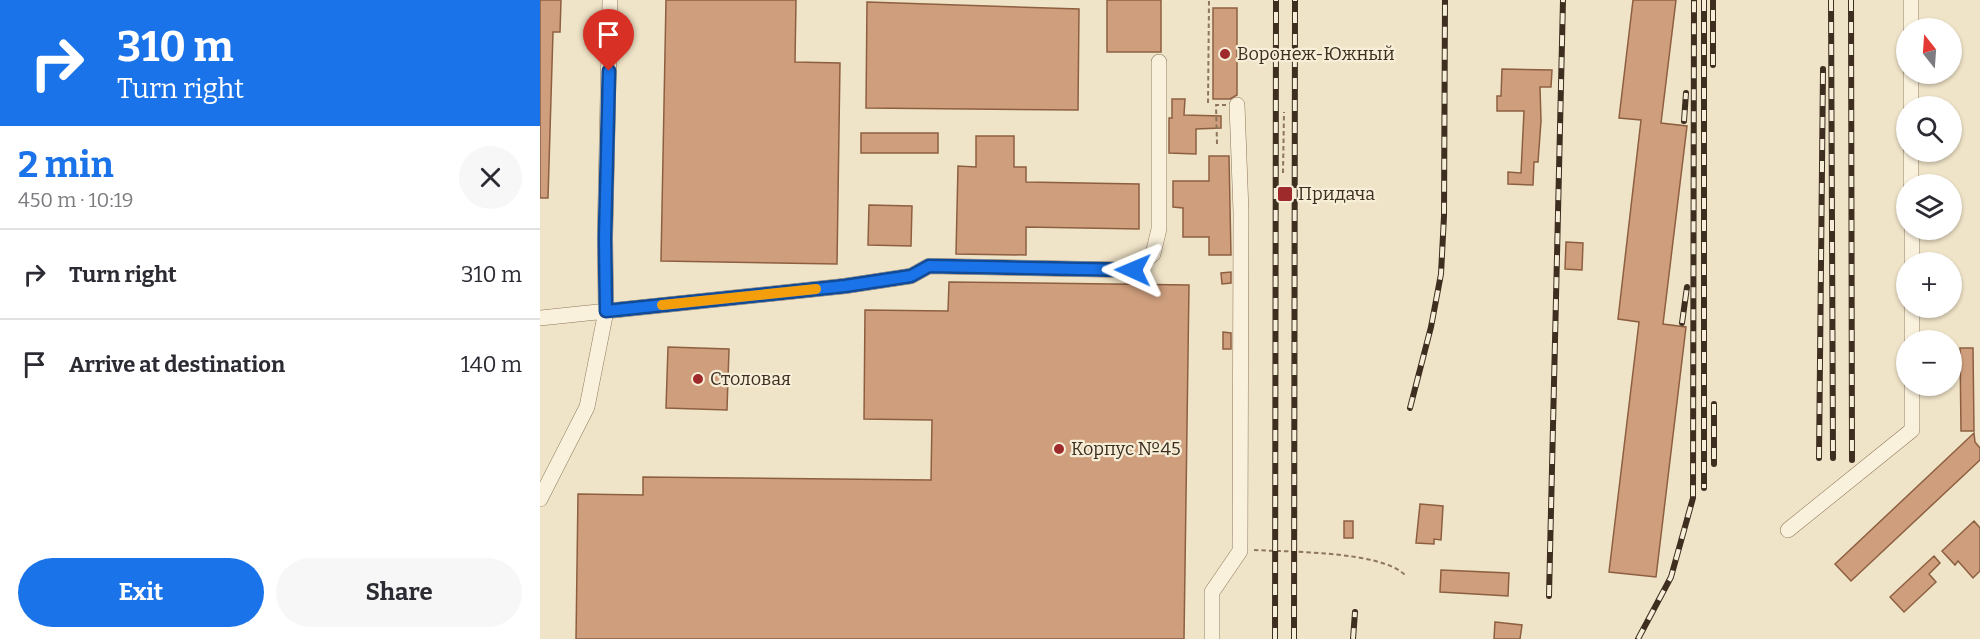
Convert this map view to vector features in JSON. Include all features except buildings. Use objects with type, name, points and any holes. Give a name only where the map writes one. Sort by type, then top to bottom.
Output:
[{"type":"street","points":[[540,499],[587,407],[606,311],[605,238],[610,0]]},
{"type":"street","points":[[1911,0],[1911,18]]},
{"type":"street","points":[[540,318],[845,286],[911,276],[929,266],[1133,270],[1153,254],[1159,230],[1159,62]]},
{"type":"street","points":[[1212,639],[1212,592],[1240,551],[1241,212],[1238,105]]},
{"type":"street","points":[[1788,530],[1912,430],[1912,396]]},
{"type":"path","points":[[1208,103],[1209,0]]},
{"type":"path","points":[[1216,110],[1217,144]]},
{"type":"path","points":[[1283,173],[1284,112]]},
{"type":"path","points":[[1253,550],[1342,554],[1398,568],[1405,575]]},
{"type":"railway","points":[[1275,639],[1276,0]]},
{"type":"railway","points":[[1294,639],[1295,0]]},
{"type":"railway","points":[[1410,408],[1431,327],[1441,274],[1444,216],[1445,0]]},
{"type":"railway","points":[[1549,596],[1563,0]]},
{"type":"railway","points":[[1638,639],[1671,577],[1693,498],[1694,0]]},
{"type":"railway","points":[[1704,0],[1704,488]]},
{"type":"railway","points":[[1713,0],[1713,65]]},
{"type":"railway","points":[[1831,0],[1833,458]]},
{"type":"railway","points":[[1851,0],[1852,460]]},
{"type":"railway","points":[[1819,458],[1823,69]]},
{"type":"railway","points":[[1684,121],[1686,93]]},
{"type":"railway","points":[[1682,323],[1687,287]]},
{"type":"railway","points":[[1714,404],[1714,464]]},
{"type":"railway","points":[[1353,639],[1355,612]]},
{"type":"slow traffic","points":[[662,305],[816,289]]},
{"type":"place","name":"Воронеж-Южный","points":[[1225,54]]},
{"type":"place","name":"Придача","points":[[1285,194]]},
{"type":"place","name":"Столовая","points":[[698,379]]},
{"type":"place","name":"Корпус №45","points":[[1059,449]]},
{"type":"route","points":[[609,71],[605,238],[606,311],[845,286],[911,276],[929,266],[1133,270]]}]
